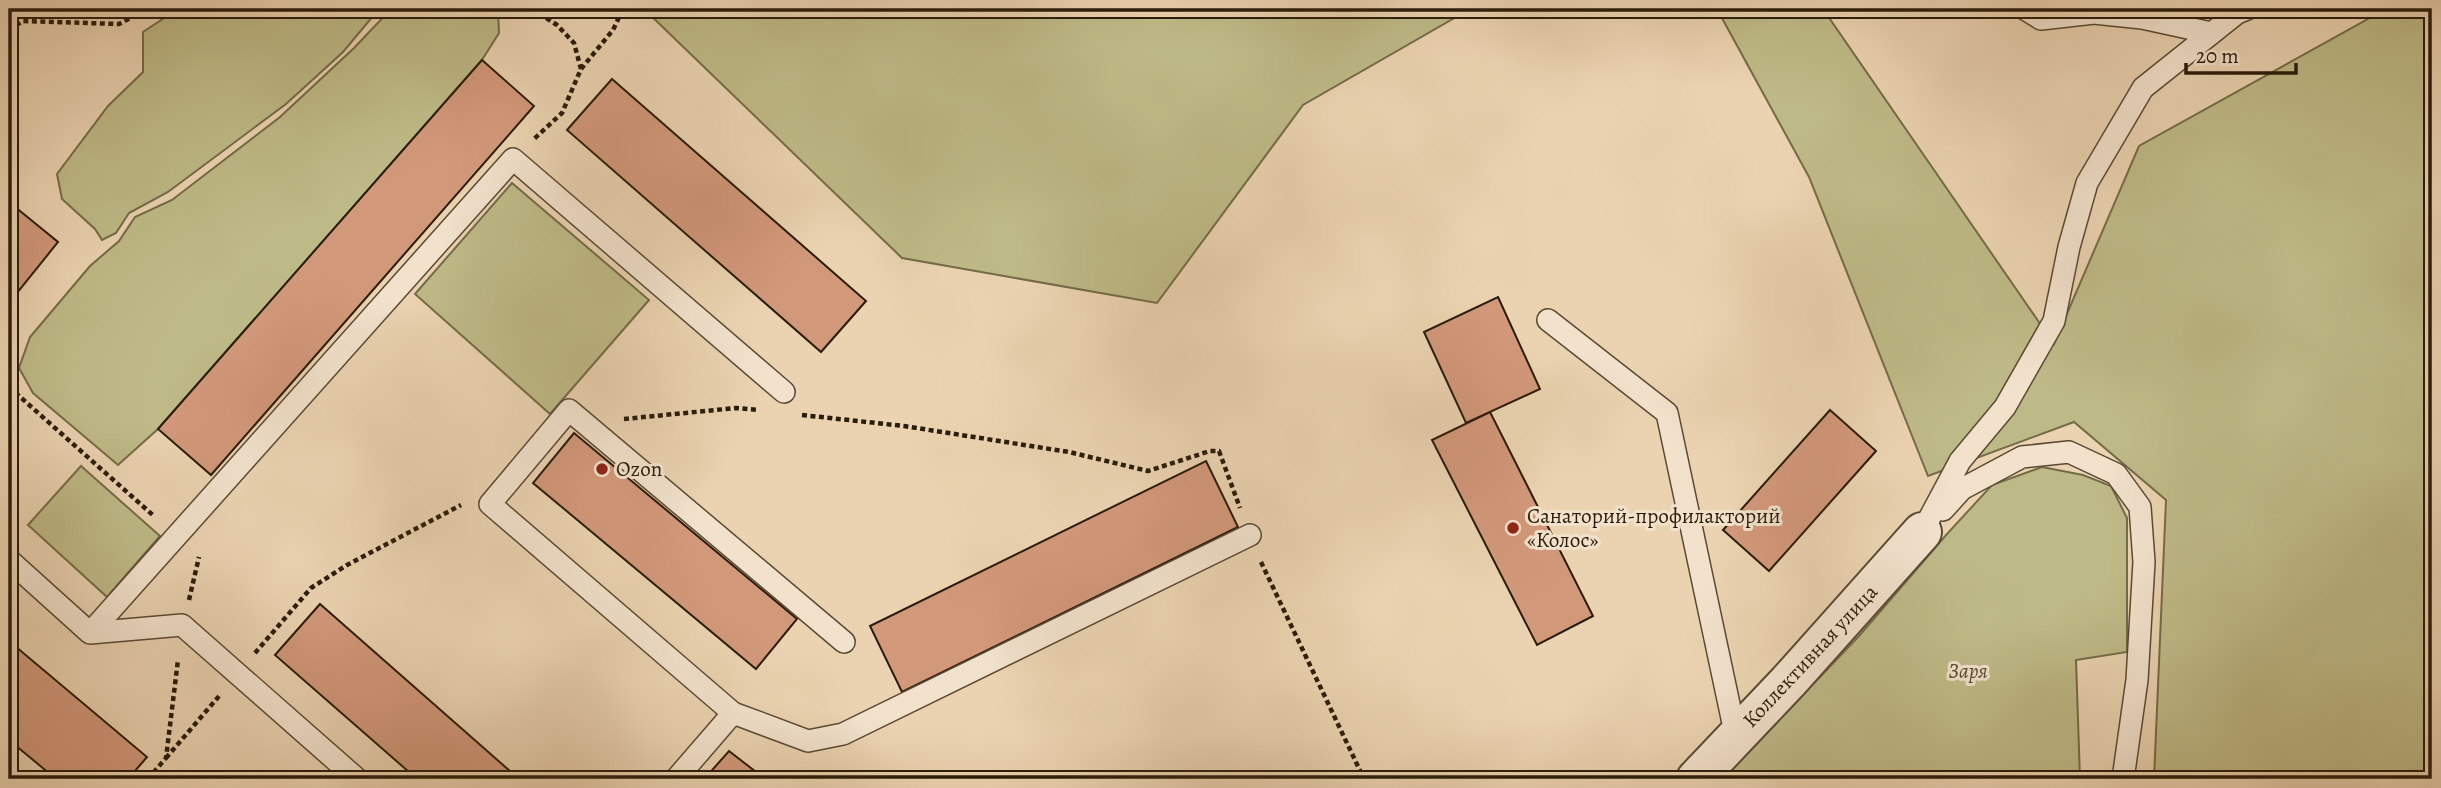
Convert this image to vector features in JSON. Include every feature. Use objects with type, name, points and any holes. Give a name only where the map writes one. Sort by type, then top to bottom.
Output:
[{"type":"street","name":"Коллективная улица","points":[[1696,779],[1922,532]]},
{"type":"lane","points":[[2025,9],[2041,19],[2094,13],[2142,14],[2211,33]]},
{"type":"lane","points":[[1922,532],[1960,461],[2005,407],[2054,321],[2069,247],[2087,183],[2143,88],[2236,13],[2247,9]]},
{"type":"lane","points":[[90,632],[513,159],[784,392]]},
{"type":"lane","points":[[1548,320],[1667,413],[1736,737]]},
{"type":"lane","points":[[844,642],[569,410],[490,504],[733,713],[808,741],[842,734],[1250,535]]},
{"type":"lane","points":[[1922,532],[1962,489],[2022,457],[2069,452],[2116,474],[2140,507],[2144,562],[2137,680],[2123,779]]},
{"type":"lane","points":[[9,560],[90,632],[183,625],[357,779]]},
{"type":"lane","points":[[676,779],[733,713]]},
{"type":"path","points":[[9,30],[23,21],[119,24],[148,9]]},
{"type":"path","points":[[533,9],[557,25],[575,43],[581,69]]},
{"type":"path","points":[[513,159],[562,113],[581,69],[613,30],[623,9]]},
{"type":"path","points":[[9,387],[176,537]]},
{"type":"path","points":[[615,420],[736,408],[762,411]]},
{"type":"path","points":[[801,415],[904,426],[1055,450],[1148,471],[1210,451],[1219,452],[1250,535],[1364,779]]},
{"type":"path","points":[[166,758],[311,588],[347,565],[511,479]]},
{"type":"green space","points":[[178,9],[379,9],[343,52],[286,104],[168,192],[129,213],[116,233],[102,240],[95,229],[62,199],[57,174],[108,106],[143,72],[143,32]]},
{"type":"green space","points":[[391,9],[498,9],[499,33],[482,60],[158,429],[118,465],[33,393],[19,368],[30,337],[90,266],[119,241],[135,217],[172,200],[280,117],[354,48]]},
{"type":"green space","points":[[644,9],[1470,9],[1303,105],[1157,303],[902,258]]},
{"type":"green space","points":[[1717,9],[1823,9],[2054,344],[2139,146],[2386,9],[2432,9],[2432,779],[2154,779],[2166,500],[2074,422],[1928,476],[1809,177]]},
{"type":"green space","points":[[512,183],[649,300],[550,414],[415,294]]},
{"type":"green space","points":[[81,466],[160,536],[107,597],[28,525]]},
{"type":"green space","name":"Заря","points":[[2042,467],[2083,475],[2111,486],[2127,518],[2127,652],[2076,660],[2080,779],[1723,779],[1859,636],[1992,485]]},
{"type":"building","points":[[482,60],[534,106],[211,475],[158,429]]},
{"type":"building","points":[[612,79],[866,301],[821,352],[567,130]]},
{"type":"building","points":[[9,202],[58,242],[9,303]]},
{"type":"building","points":[[1498,297],[1540,389],[1466,423],[1424,332]]},
{"type":"building","points":[[1830,410],[1876,451],[1769,571],[1723,530]]},
{"type":"building","name":"Санаторий-профилакторий «Колос»","points":[[1490,412],[1593,616],[1537,645],[1432,440]]},
{"type":"building","points":[[574,433],[797,619],[756,669],[533,483]]},
{"type":"building","points":[[1206,461],[1238,527],[902,692],[870,626]]},
{"type":"building","points":[[320,604],[519,779],[417,779],[275,655]]},
{"type":"building","points":[[9,641],[147,757],[128,779],[56,779],[9,740]]},
{"type":"building","points":[[729,751],[756,772],[750,779],[706,777]]},
{"type":"place","name":"Ozon","points":[[602,469]]},
{"type":"place","name":"Санаторий-профилакторий «Колос»","points":[[1513,528]]}]
